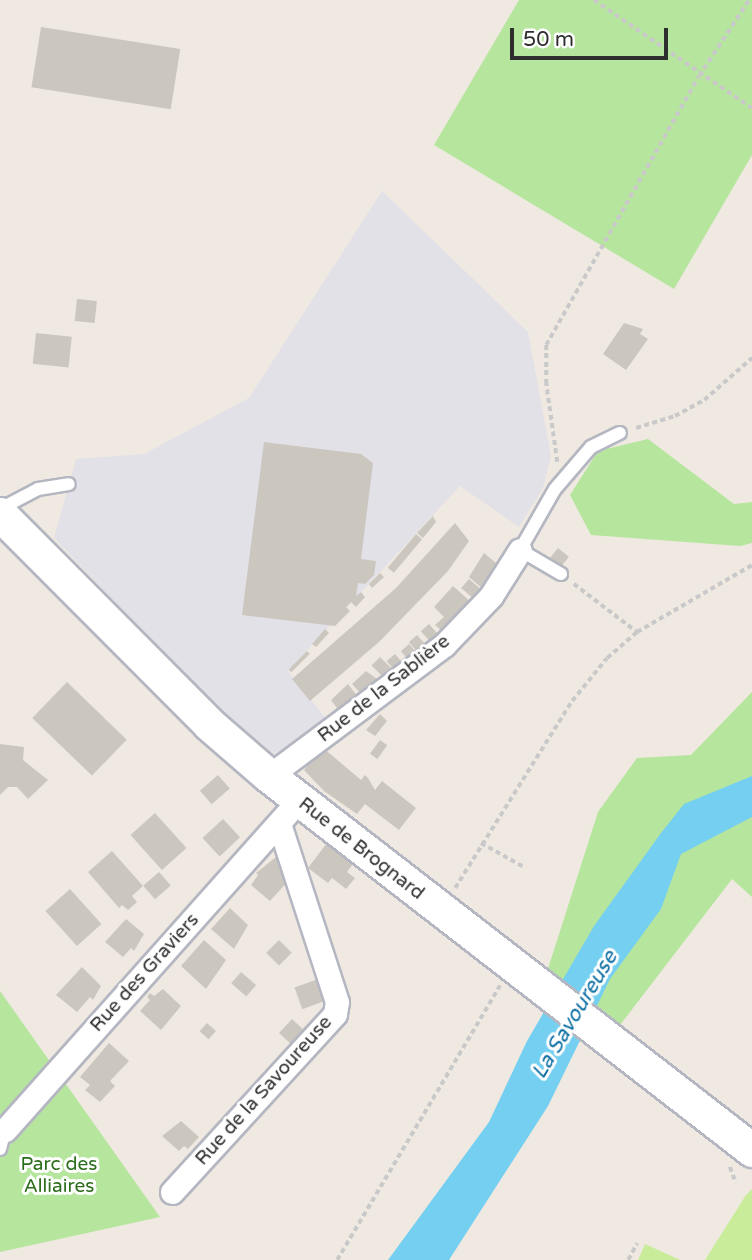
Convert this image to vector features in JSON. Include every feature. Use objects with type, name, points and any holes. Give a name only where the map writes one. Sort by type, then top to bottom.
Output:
[{"type":"street","name":"Rue de Brognard","points":[[0,512],[209,724],[269,776],[289,812],[542,990],[752,1150]]},
{"type":"street","name":"Rue de la Sablière","points":[[269,776],[444,645],[491,596],[520,550]]},
{"type":"street","name":"Rue des Graviers","points":[[3,1139],[289,812]]},
{"type":"street","name":"Rue de la Savoureuse","points":[[172,1192],[335,1014],[337,1002],[289,812]]},
{"type":"lane","name":"Rue de la Sablière","points":[[520,550],[555,489],[591,447],[620,433]]},
{"type":"lane","points":[[0,512],[38,489],[69,484]]},
{"type":"lane","points":[[520,550],[561,574]]},
{"type":"path","points":[[594,0],[699,76],[752,108]]},
{"type":"path","points":[[555,489],[557,458],[546,384],[546,345],[699,76],[749,0]]},
{"type":"path","points":[[620,433],[675,416],[704,400],[752,358]]},
{"type":"path","points":[[450,895],[572,701],[607,658],[637,632],[752,565]]},
{"type":"path","points":[[561,574],[637,632]]},
{"type":"path","points":[[481,843],[524,867]]},
{"type":"path","points":[[337,1260],[502,982]]},
{"type":"path","points":[[628,1260],[637,1243]]},
{"type":"shaded area","points":[[382,191],[528,332],[551,456],[543,488],[519,527],[460,486],[288,671],[332,726],[273,754],[228,720],[54,538],[76,459],[144,454],[249,398]]},
{"type":"green space","points":[[519,0],[752,0],[752,155],[674,289],[434,145]]},
{"type":"green space","points":[[648,439],[734,504],[752,502],[752,543],[740,546],[591,535],[570,495],[598,451]]},
{"type":"green space","points":[[752,692],[752,897],[732,879],[617,1029],[546,975],[598,812],[637,758],[691,755]]},
{"type":"green space","name":"Parc des Alliaires","points":[[0,991],[160,1217],[0,1252]]},
{"type":"green space","points":[[752,1189],[752,1260],[705,1260],[746,1195]]},
{"type":"green space","points":[[645,1244],[678,1259],[680,1260],[638,1260]]},
{"type":"water","name":"La Savoureuse","points":[[752,776],[752,817],[681,854],[661,909],[610,979],[548,1106],[449,1260],[388,1260],[489,1122],[527,1041],[594,926],[661,833],[684,804]]},
{"type":"building","points":[[41,27],[180,49],[171,109],[31,87]]},
{"type":"building","points":[[77,299],[97,301],[95,323],[75,321]]},
{"type":"building","points":[[624,323],[643,329],[640,334],[648,339],[626,370],[603,354]]},
{"type":"building","points":[[36,333],[72,337],[69,368],[33,364]]},
{"type":"building","points":[[264,442],[361,454],[373,463],[361,559],[376,561],[374,575],[365,584],[358,583],[356,596],[361,592],[365,597],[356,607],[351,602],[346,607],[350,611],[335,626],[242,615]]},
{"type":"building","points":[[433,516],[436,522],[423,538],[417,533]]},
{"type":"building","points":[[455,523],[469,541],[448,571],[379,642],[310,701],[292,679],[396,588]]},
{"type":"building","points":[[416,534],[422,539],[394,573],[388,568]]},
{"type":"building","points":[[558,548],[569,557],[561,566],[550,557]]},
{"type":"building","points":[[484,553],[502,568],[484,590],[469,577]]},
{"type":"building","points":[[380,573],[384,577],[372,588],[369,584]]},
{"type":"building","points":[[469,579],[483,591],[475,600],[461,588]]},
{"type":"building","points":[[453,586],[473,604],[443,632],[435,625],[444,617],[434,607]]},
{"type":"building","points":[[429,624],[439,635],[431,643],[421,631]]},
{"type":"building","points":[[325,629],[329,633],[316,647],[312,644]]},
{"type":"building","points":[[417,635],[426,645],[418,652],[409,642]]},
{"type":"building","points":[[409,644],[417,653],[409,660],[401,651]]},
{"type":"building","points":[[307,651],[310,654],[291,672],[289,669]]},
{"type":"building","points":[[395,654],[405,666],[397,673],[387,661]]},
{"type":"building","points":[[380,657],[395,672],[386,680],[372,665]]},
{"type":"building","points":[[366,671],[381,682],[364,697],[352,684]]},
{"type":"building","points":[[67,682],[127,740],[92,776],[32,718]]},
{"type":"building","points":[[348,684],[361,701],[332,723],[327,717],[337,708],[331,700]]},
{"type":"building","points":[[380,714],[387,721],[375,736],[366,730]]},
{"type":"building","points":[[380,740],[387,745],[377,759],[370,754]]},
{"type":"building","points":[[0,744],[24,747],[23,760],[48,780],[28,799],[17,787],[8,787],[0,795]]},
{"type":"building","points":[[322,747],[361,780],[365,775],[375,790],[382,781],[416,808],[399,830],[365,804],[357,814],[324,791],[304,770]]},
{"type":"building","points":[[218,775],[230,789],[212,804],[200,791]]},
{"type":"building","points":[[155,813],[186,848],[162,870],[130,835]]},
{"type":"building","points":[[223,819],[240,837],[220,856],[203,838]]},
{"type":"building","points":[[327,843],[353,864],[347,872],[355,878],[346,889],[332,878],[328,883],[308,868]]},
{"type":"building","points":[[112,851],[143,886],[132,896],[137,902],[128,910],[122,905],[119,908],[88,872]]},
{"type":"building","points":[[276,857],[284,863],[289,880],[270,901],[251,885],[258,875],[256,873]]},
{"type":"building","points":[[159,872],[171,886],[155,899],[143,886]]},
{"type":"building","points":[[70,889],[101,924],[77,946],[45,911]]},
{"type":"building","points":[[230,908],[248,925],[234,949],[211,929]]},
{"type":"building","points":[[126,919],[144,934],[134,951],[131,948],[123,957],[105,942]]},
{"type":"building","points":[[204,940],[226,960],[206,989],[181,966]]},
{"type":"building","points":[[279,940],[292,953],[279,965],[266,953]]},
{"type":"building","points":[[82,967],[101,986],[93,1000],[90,997],[77,1012],[56,995]]},
{"type":"building","points":[[241,972],[256,985],[246,996],[231,983]]},
{"type":"building","points":[[318,979],[326,1001],[302,1009],[295,988]]},
{"type":"building","points":[[163,989],[181,1006],[161,1030],[140,1011],[150,1000],[147,997],[150,993],[154,996]]},
{"type":"building","points":[[292,1019],[307,1033],[294,1047],[279,1033]]},
{"type":"building","points":[[207,1023],[216,1031],[209,1039],[200,1031]]},
{"type":"building","points":[[109,1043],[129,1061],[110,1081],[115,1086],[100,1102],[85,1090],[90,1085],[80,1077]]},
{"type":"building","points":[[181,1121],[199,1137],[188,1149],[184,1146],[179,1151],[162,1136]]}]
